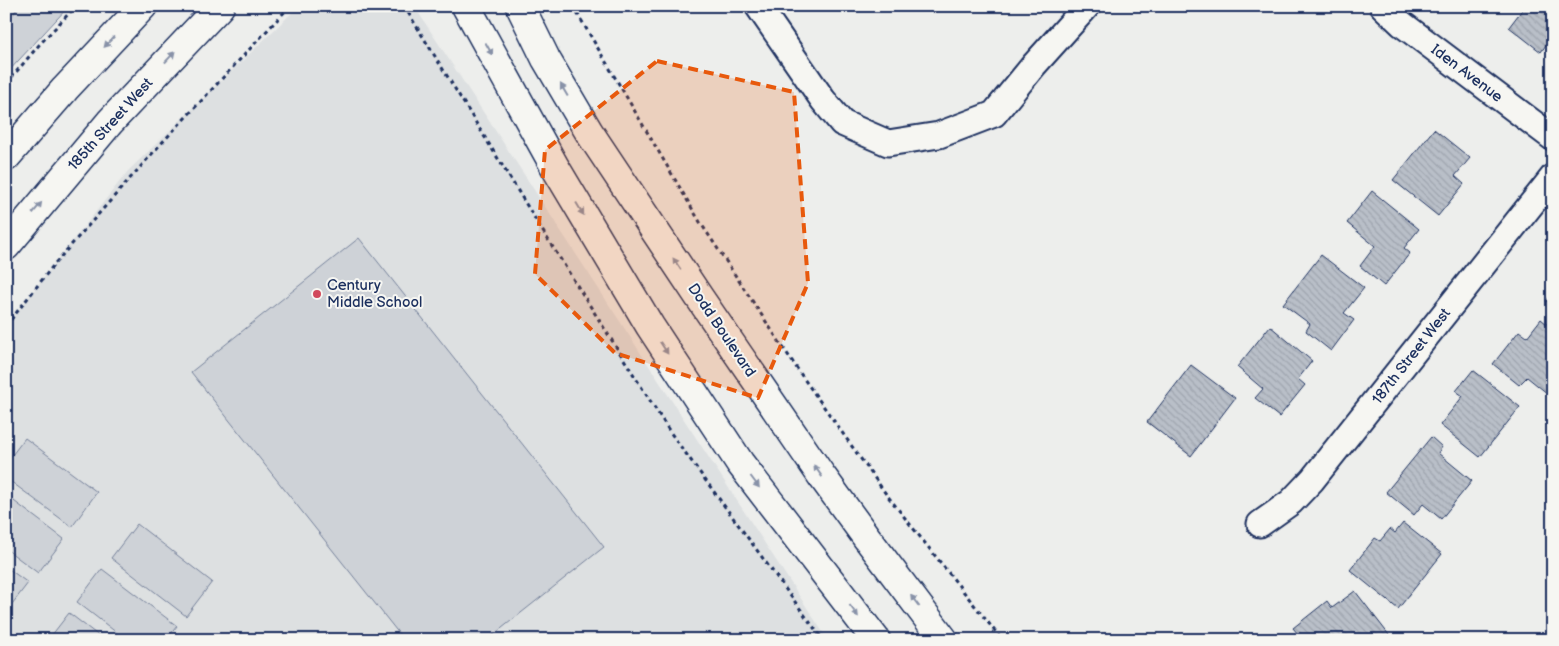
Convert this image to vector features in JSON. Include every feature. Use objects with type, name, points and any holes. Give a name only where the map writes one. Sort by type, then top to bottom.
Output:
[{"type":"main road","points":[[6,157],[143,6]]},
{"type":"main road","name":"185th Street West","points":[[6,246],[110,122],[220,6]]},
{"type":"main road","points":[[466,6],[555,167],[650,326],[740,463],[876,640]]},
{"type":"main road","name":"Dodd Boulevard","points":[[520,6],[546,59],[589,132],[821,475],[944,640]]},
{"type":"street","points":[[758,6],[823,100],[842,123],[888,143],[939,135],[994,114],[1034,65],[1087,6]]},
{"type":"street","name":"Iden Avenue","points":[[1383,6],[1402,24],[1553,138]]},
{"type":"street","name":"187th Street West","points":[[1260,524],[1291,502],[1312,480],[1553,177]]},
{"type":"path","points":[[6,84],[76,6]]},
{"type":"path","points":[[6,326],[56,262],[158,147],[290,6]]},
{"type":"path","points":[[404,6],[542,230],[670,432],[824,640]]},
{"type":"path","points":[[573,6],[700,222],[804,379],[886,494],[1002,640]]},
{"type":"highlighted area","points":[[657,61],[794,92],[808,283],[758,398],[615,353],[535,274],[545,150]]},
{"type":"shaded area","points":[[19,6],[69,6],[6,74],[6,24]]},
{"type":"shaded area","name":"Century Middle School","points":[[299,6],[414,6],[828,640],[6,640],[6,326],[128,171]]},
{"type":"shaded area","points":[[359,238],[604,547],[487,640],[404,640],[191,372]]},
{"type":"shaded area","points":[[25,438],[97,492],[72,527],[6,478],[6,463]]},
{"type":"shaded area","points":[[6,495],[64,539],[38,573],[6,549]]},
{"type":"shaded area","points":[[137,524],[212,582],[186,616],[111,558]]},
{"type":"shaded area","points":[[6,567],[28,583],[6,612]]},
{"type":"shaded area","points":[[102,569],[177,626],[166,640],[126,640],[77,602]]},
{"type":"shaded area","points":[[69,613],[104,640],[48,640]]},
{"type":"building","points":[[1525,6],[1553,6],[1553,35],[1541,52],[1509,27]]},
{"type":"building","points":[[1434,129],[1470,158],[1455,176],[1464,184],[1438,216],[1393,180]]},
{"type":"building","points":[[1372,191],[1419,229],[1404,248],[1410,253],[1384,286],[1360,266],[1375,246],[1347,223]]},
{"type":"building","points":[[1321,255],[1364,288],[1344,313],[1354,320],[1331,351],[1306,331],[1310,324],[1283,304]]},
{"type":"building","points":[[1553,292],[1553,306],[1546,301]]},
{"type":"building","points":[[1541,319],[1553,329],[1553,388],[1548,394],[1527,377],[1519,385],[1493,364],[1519,331],[1527,337]]},
{"type":"building","points":[[1270,326],[1312,361],[1298,379],[1305,385],[1279,417],[1255,398],[1263,389],[1237,367]]},
{"type":"building","points":[[1191,365],[1235,398],[1191,456],[1147,422]]},
{"type":"building","points":[[1473,370],[1520,407],[1480,457],[1440,425],[1463,396],[1456,391]]},
{"type":"building","points":[[1431,437],[1442,447],[1438,453],[1472,481],[1441,519],[1423,504],[1414,515],[1386,492]]},
{"type":"building","points":[[1403,523],[1442,554],[1398,609],[1350,570],[1375,538],[1380,541],[1390,529],[1395,533]]},
{"type":"building","points":[[1355,591],[1389,635],[1383,640],[1303,640],[1293,628],[1327,601],[1332,608]]},
{"type":"building","points":[[1553,615],[1553,628],[1546,623]]},
{"type":"place","name":"Century Middle School","points":[[317,294]]}]
